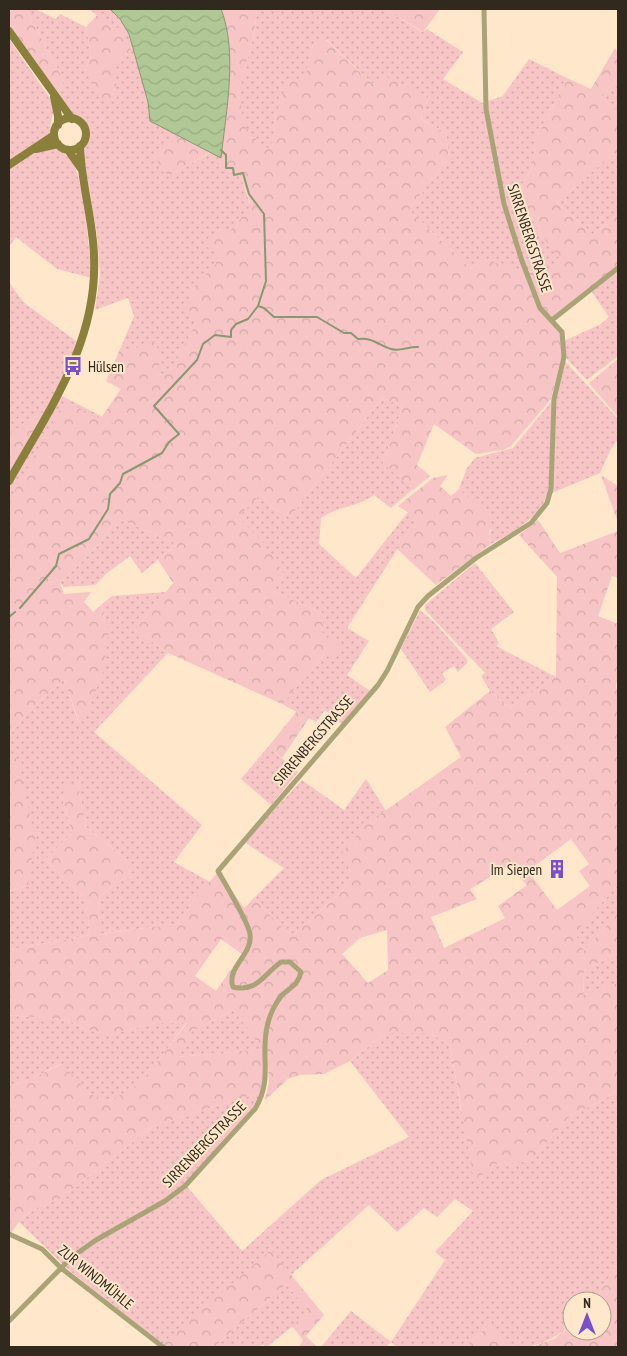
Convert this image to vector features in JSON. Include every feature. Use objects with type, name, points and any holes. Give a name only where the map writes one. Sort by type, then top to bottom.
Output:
[{"type":"main road","points":[[9,31],[38,70],[53,96],[72,119]]},
{"type":"main road","points":[[9,165],[36,149],[54,135],[58,124],[58,116],[53,96]]},
{"type":"main road","points":[[58,124],[72,119],[79,121],[85,130],[85,140],[80,146],[68,150]]},
{"type":"main road","points":[[54,135],[58,144],[68,150],[82,170]]},
{"type":"main road","points":[[36,149],[58,144]]},
{"type":"main road","points":[[9,481],[66,381],[82,344],[90,316],[94,289],[94,254],[80,146]]},
{"type":"street","name":"SIRRENBERGSTRASSE","points":[[9,1321],[61,1268],[85,1248],[165,1201],[185,1186],[255,1109],[264,1095],[268,1023],[282,996],[299,981],[301,972],[290,962],[281,962],[260,982],[248,988],[233,987],[232,974],[249,946],[250,933],[218,871],[378,685],[387,671],[418,607],[428,596],[476,558],[520,532],[531,523],[547,503],[551,489],[554,398],[564,357],[562,332],[540,308],[522,262],[504,204],[486,108],[484,9]]},
{"type":"street","points":[[552,320],[618,268]]},
{"type":"street","name":"ZUR WINDMÜHLE","points":[[9,1234],[42,1249],[61,1268],[164,1347]]},
{"type":"green space","points":[[13,9],[26,9],[64,81],[57,92],[9,25],[9,12]]},
{"type":"green space","points":[[26,9],[35,9],[56,19],[60,14],[86,27],[91,55],[85,71],[114,61],[111,27],[89,9],[131,9],[204,117],[154,157],[168,176],[217,149],[223,171],[239,172],[256,222],[196,323],[170,374],[156,375],[121,347],[134,316],[128,298],[95,310],[100,275],[97,235],[83,153],[90,130],[84,119],[72,114],[57,92],[64,81]]},
{"type":"green space","points":[[131,9],[257,9],[254,36],[238,91],[245,127],[265,149],[272,147],[276,114],[286,84],[305,78],[313,44],[326,40],[372,83],[385,76],[429,97],[421,119],[446,133],[449,157],[409,210],[471,269],[482,260],[525,270],[539,309],[562,333],[562,356],[551,399],[511,446],[503,450],[476,454],[434,424],[417,465],[430,476],[413,490],[383,463],[403,406],[382,398],[290,517],[272,508],[261,494],[238,517],[263,542],[284,574],[269,589],[324,614],[322,632],[339,644],[339,653],[324,655],[282,704],[168,653],[135,630],[173,583],[158,560],[177,544],[117,518],[99,544],[60,583],[64,594],[91,592],[84,602],[93,612],[101,605],[105,623],[109,628],[104,670],[85,718],[79,722],[64,679],[27,713],[9,736],[9,501],[65,401],[113,425],[115,424],[101,418],[121,389],[106,381],[121,347],[128,351],[154,341],[162,357],[156,375],[167,374],[172,369],[196,323],[186,308],[192,289],[216,264],[217,253],[204,245],[210,235],[222,231],[228,233],[242,217],[250,215],[250,202],[239,172],[223,171],[216,149],[168,176],[154,157],[203,117]]},
{"type":"green space","points":[[257,9],[385,9],[422,32],[427,29],[463,52],[443,79],[482,103],[503,96],[529,59],[567,78],[536,139],[532,169],[519,189],[540,234],[560,257],[545,273],[508,268],[482,260],[471,269],[409,210],[449,157],[446,133],[421,119],[429,97],[372,83],[327,40],[313,44],[305,79],[276,114],[272,147],[261,150],[250,142],[243,122],[238,91],[254,36]]},
{"type":"green space","points":[[385,9],[440,9],[423,32]]},
{"type":"green space","points":[[97,15],[111,27],[122,28],[131,51],[114,61],[117,98],[101,100],[85,71],[91,55],[86,27]]},
{"type":"green space","points":[[9,39],[51,100],[54,109],[50,127],[57,149],[73,160],[84,202],[92,278],[57,269],[16,237],[9,247]]},
{"type":"green space","points":[[615,48],[618,53],[618,78],[601,98],[618,110],[618,156],[614,153],[557,203],[593,235],[618,213],[618,267],[552,319],[542,308],[527,271],[545,273],[559,257],[540,234],[519,189],[532,169],[536,139],[567,78],[591,89]]},
{"type":"green space","points":[[618,78],[618,110],[601,98]]},
{"type":"green space","points":[[614,153],[618,156],[618,213],[593,235],[557,203]]},
{"type":"green space","points":[[618,270],[618,356],[587,380],[565,357],[564,341],[601,324],[609,317],[592,292]]},
{"type":"green space","points":[[9,282],[23,302],[79,343],[56,393],[117,424],[9,560],[9,487],[39,436],[34,417],[9,435]]},
{"type":"green space","points":[[618,359],[618,417],[589,383]]},
{"type":"green space","points":[[564,360],[618,419],[618,439],[611,449],[600,473],[552,493],[555,399]]},
{"type":"green space","points":[[382,398],[403,406],[383,463],[413,489],[391,508],[374,495],[321,518],[319,544],[356,578],[408,512],[417,518],[347,628],[369,641],[347,675],[370,691],[342,724],[325,710],[316,722],[282,704],[324,655],[322,632],[324,614],[269,589],[237,517],[261,494],[272,508],[290,517]]},
{"type":"green space","points":[[552,401],[549,491],[539,509],[526,523],[491,544],[489,536],[491,530],[459,489],[467,468],[475,458],[513,448]]},
{"type":"green space","points":[[45,412],[9,475],[9,435],[34,416]]},
{"type":"green space","points":[[448,475],[440,486],[451,496],[459,489],[491,518],[489,536],[491,544],[436,585],[397,549],[417,518],[398,506],[433,478]]},
{"type":"green space","points":[[601,475],[618,486],[618,523]]},
{"type":"green space","points":[[117,518],[177,544],[142,573],[130,556],[107,573],[95,585],[64,587],[60,583],[99,544]]},
{"type":"green space","points":[[538,520],[560,553],[618,531],[618,578],[612,576],[598,616],[618,624],[618,674],[616,686],[618,698],[618,885],[575,933],[584,951],[618,913],[618,953],[584,970],[583,995],[618,983],[618,1090],[600,1102],[572,1114],[530,1161],[495,1164],[474,1182],[450,1045],[430,1033],[386,1033],[350,1061],[324,1074],[300,1075],[288,1079],[265,1100],[269,1082],[267,1049],[262,1092],[153,1126],[61,1198],[34,1209],[19,1222],[11,1233],[9,1232],[9,1086],[28,1080],[62,1064],[90,1094],[108,1102],[141,1083],[187,1023],[155,1023],[110,1035],[88,1030],[67,1020],[9,1015],[9,950],[90,935],[85,898],[45,860],[72,833],[62,797],[67,783],[78,784],[86,827],[122,856],[133,876],[116,882],[98,899],[101,934],[182,923],[191,903],[218,872],[244,908],[254,898],[286,932],[295,934],[343,890],[351,874],[342,853],[365,825],[461,757],[445,727],[490,691],[509,708],[556,677],[557,577],[519,535]],"holes":[[[571,839],[589,864],[579,871],[590,886],[557,910],[528,871]],[[509,866],[527,885],[498,906],[505,918],[444,948],[431,917],[477,899],[470,889]],[[387,930],[388,970],[368,983],[342,954],[360,938]],[[221,939],[242,954],[216,991],[195,976]],[[234,1010],[262,1049],[178,1057],[192,1031]]]},
{"type":"green space","points":[[475,563],[514,612],[491,629],[499,643],[496,646],[556,677],[509,708],[490,691],[481,676],[485,673],[425,610],[425,605]]},
{"type":"green space","points":[[166,592],[135,630],[168,653],[94,732],[202,825],[174,862],[210,882],[191,903],[182,923],[100,934],[98,899],[116,882],[133,876],[122,856],[86,827],[78,784],[62,797],[72,833],[45,860],[85,898],[90,935],[9,950],[9,891],[28,886],[17,759],[9,752],[9,736],[27,713],[64,679],[78,721],[105,623],[101,605],[112,596]]},
{"type":"green space","points":[[420,610],[434,622],[467,659],[467,663],[458,672],[454,666],[442,673],[446,680],[430,692],[401,649]]},
{"type":"green space","points":[[297,711],[309,718],[282,758],[268,747]]},
{"type":"green space","points":[[268,747],[298,772],[271,805],[241,779]]},
{"type":"green space","points":[[9,752],[17,759],[35,837],[28,886],[9,891]]},
{"type":"green space","points":[[366,779],[386,811],[343,890],[295,934],[286,932],[254,898],[284,868],[244,842],[302,780],[344,810]]},
{"type":"green space","points":[[618,885],[618,913],[584,951],[574,933]]},
{"type":"green space","points":[[618,953],[618,983],[583,996],[584,970]]},
{"type":"green space","points":[[234,1010],[263,1049],[177,1057],[192,1031]]},
{"type":"green space","points":[[9,1015],[67,1020],[88,1030],[110,1035],[155,1023],[187,1022],[141,1084],[108,1102],[90,1094],[61,1064],[28,1080],[9,1086]]},
{"type":"green space","points":[[386,1033],[430,1033],[450,1045],[461,1110],[495,1164],[530,1161],[572,1114],[600,1102],[618,1090],[618,1262],[601,1291],[562,1291],[562,1332],[539,1344],[521,1347],[503,1341],[490,1325],[464,1347],[397,1347],[391,1342],[445,1260],[435,1252],[473,1211],[455,1199],[437,1217],[424,1208],[397,1232],[369,1205],[291,1275],[271,1251],[163,1344],[70,1271],[19,1222],[34,1209],[61,1198],[153,1126],[262,1092],[254,1109],[184,1183],[242,1251],[321,1180],[409,1137],[350,1061]]},
{"type":"green space","points":[[271,1250],[324,1315],[306,1336],[317,1347],[299,1347],[303,1340],[292,1326],[309,1312],[286,1284],[214,1347],[158,1347]]},
{"type":"green space","points":[[618,1262],[618,1347],[532,1347],[554,1339],[562,1333],[562,1341],[612,1341],[612,1291],[601,1291]]},
{"type":"green space","points":[[286,1284],[310,1312],[267,1347],[263,1345],[260,1347],[214,1347]]},
{"type":"green space","points":[[351,1311],[391,1342],[386,1347],[321,1347]]},
{"type":"green space","points":[[490,1325],[504,1341],[516,1347],[464,1347]]},
{"type":"water","points":[[110,9],[221,9],[229,44],[230,63],[228,102],[221,158],[150,121],[148,102],[129,34],[120,19]]},
{"type":"waterway","points":[[20,608],[56,566],[59,554],[89,539],[108,509],[110,494],[120,483],[123,474],[162,453],[169,442],[179,434],[154,406],[197,360],[203,344],[215,335],[231,337],[231,330],[236,324],[248,319],[258,306],[266,281],[264,214],[249,194],[243,173],[234,175],[233,168],[226,168],[226,155],[221,150]]},
{"type":"waterway","points":[[258,306],[264,308],[274,317],[317,317],[344,333],[351,333],[358,339],[371,340],[391,349],[398,350],[418,347]]},
{"type":"waterway","points":[[9,617],[15,612]]},
{"type":"place","name":"Hülsen","points":[[73,366]]},
{"type":"place","name":"Im Siepen","points":[[557,869]]}]
